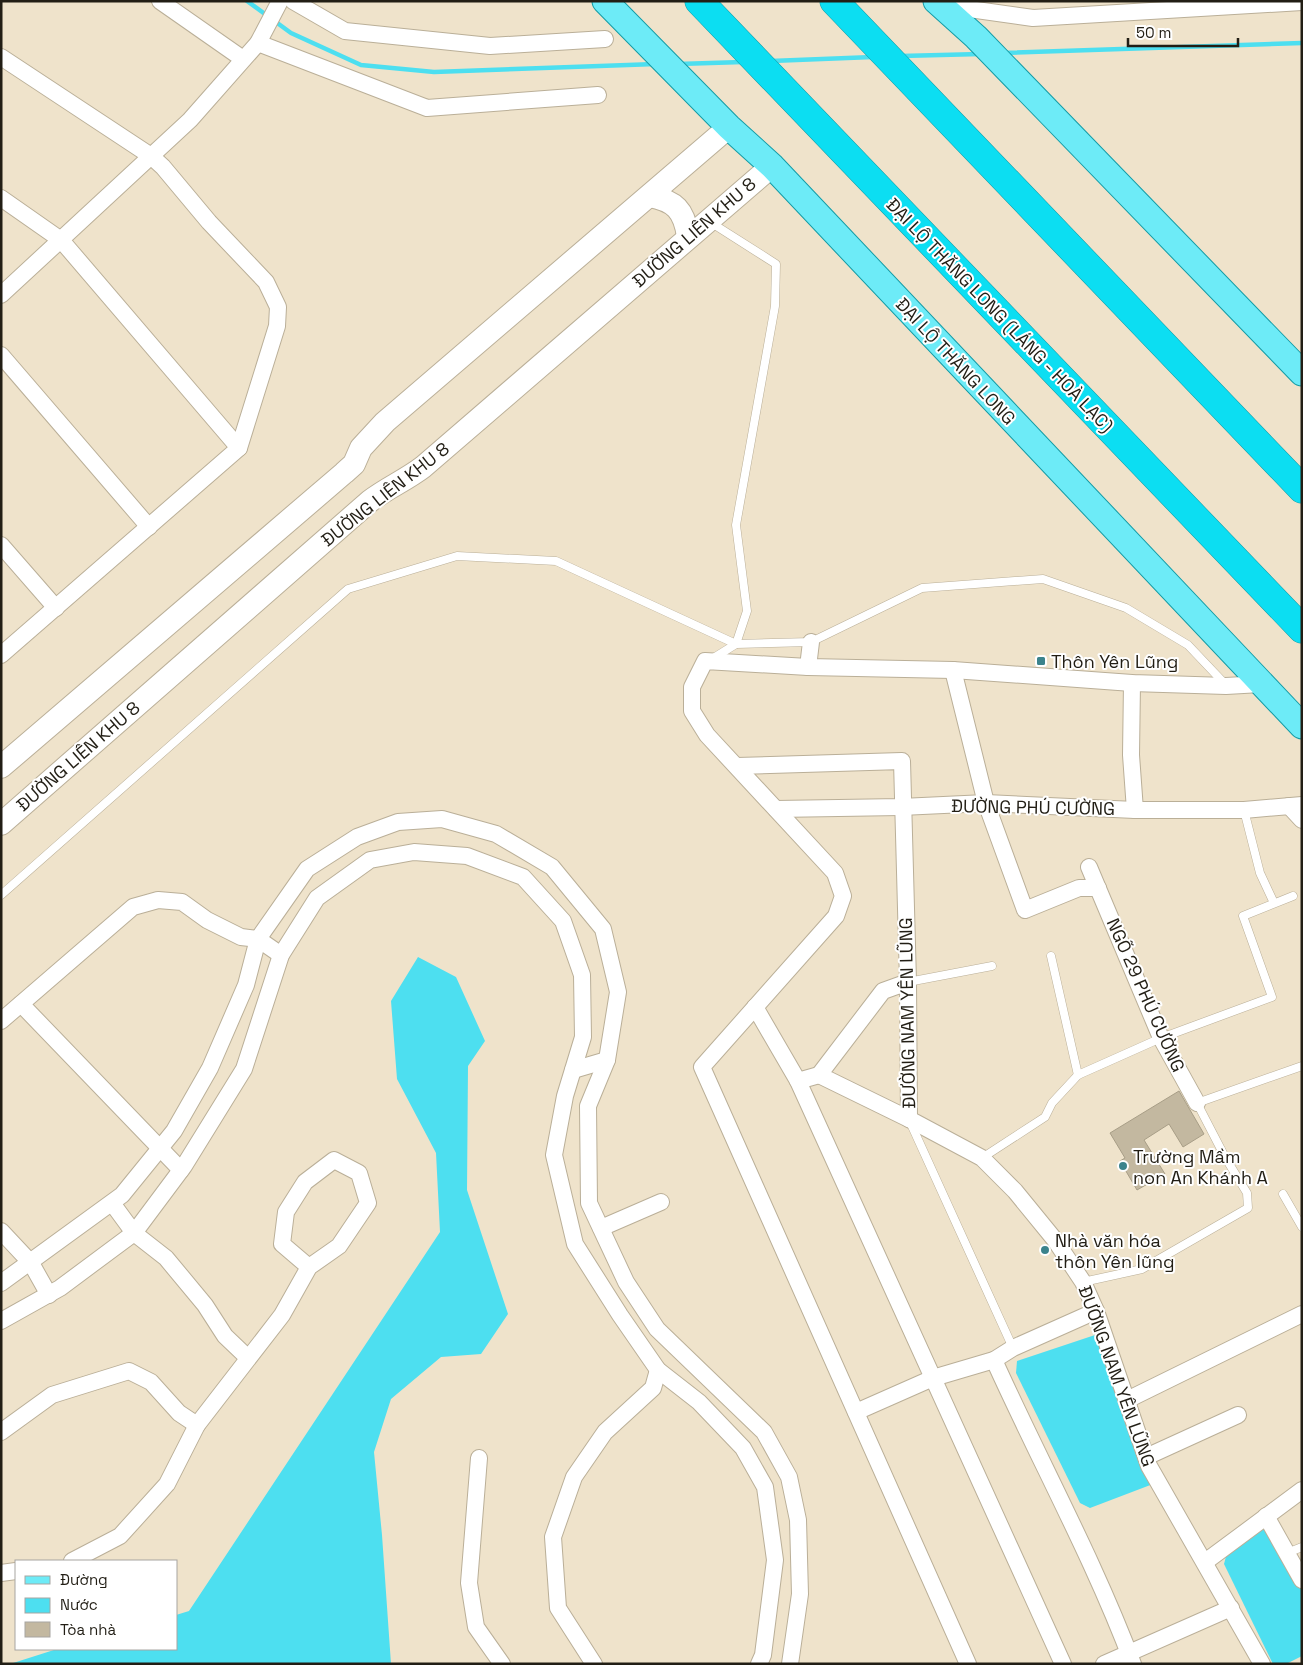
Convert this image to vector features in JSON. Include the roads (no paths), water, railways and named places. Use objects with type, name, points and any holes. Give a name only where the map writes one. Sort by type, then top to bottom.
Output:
[{"type":"highway","name":"ĐẠI LỘ THĂNG LONG (LÁNG - HOÀ LẠC)","points":[[699,1],[1302,629]]},
{"type":"highway","points":[[834,1],[1302,489]]},
{"type":"main road","name":"ĐẠI LỘ THĂNG LONG","points":[[605,1],[729,127],[772,166],[1302,726]]},
{"type":"main road","points":[[937,3],[976,37],[1302,373]]},
{"type":"street","points":[[160,1],[243,59]]},
{"type":"street","points":[[1,295],[190,120],[258,43],[280,1]]},
{"type":"street","points":[[293,1],[345,32],[490,46],[605,39]]},
{"type":"street","points":[[937,3],[980,6],[1033,18],[1302,2]]},
{"type":"street","points":[[258,43],[427,108],[598,95]]},
{"type":"street","points":[[1,57],[152,156],[209,222],[266,282],[278,308],[277,326],[240,448],[1,655]]},
{"type":"street","points":[[1,767],[354,464],[361,448],[384,422],[729,127]]},
{"type":"street","name":"ĐƯỜNG LIÊN KHU 8","points":[[1,824],[370,501],[385,490],[402,483],[423,466],[688,236],[772,166]]},
{"type":"street","points":[[650,196],[669,200],[686,218],[688,236]]},
{"type":"street","points":[[1,198],[61,240],[240,448]]},
{"type":"street","points":[[1,355],[149,527]]},
{"type":"street","points":[[1,545],[56,608]]},
{"type":"street","points":[[808,667],[811,642]]},
{"type":"street","points":[[968,1664],[702,1067],[836,916],[843,896],[835,874],[707,735],[692,711],[692,687],[705,661],[808,667],[953,670],[1132,683],[1226,686],[1261,684]]},
{"type":"street","points":[[953,670],[986,802],[1025,910],[1079,888],[1098,888]]},
{"type":"street","points":[[1132,683],[1131,755],[1135,810]]},
{"type":"street","name":"ĐƯỜNG NAM YÊN LŨNG","points":[[737,766],[902,761],[908,982],[909,1119],[982,1158],[1015,1191],[1055,1240],[1084,1282],[1096,1311],[1149,1466],[1232,1608],[1262,1664]]},
{"type":"street","name":"ĐƯỜNG PHÚ CƯỜNG","points":[[776,809],[902,807],[986,802],[1135,810],[1244,810],[1295,806]]},
{"type":"street","points":[[1295,806],[1302,820]]},
{"type":"street","points":[[1,1283],[122,1195],[174,1131],[210,1068],[246,985],[258,939],[307,869],[357,838],[398,822],[442,819],[496,834],[552,867],[603,929],[618,992],[607,1060],[588,1106],[589,1203],[626,1282],[657,1329],[764,1432],[789,1476],[798,1520],[800,1594],[790,1664]]},
{"type":"street","points":[[1,1321],[49,1295],[134,1233],[181,1170],[244,1070],[282,955],[317,898],[370,860],[414,852],[467,856],[523,877],[563,921],[582,975],[583,1037],[565,1096],[554,1155],[575,1244],[658,1370],[699,1402],[743,1448],[765,1488],[775,1560],[763,1656],[759,1664]]},
{"type":"street","name":"NGÕ 29 PHÚ CƯỜNG","points":[[1089,867],[1162,1038],[1197,1103]]},
{"type":"street","points":[[1,1021],[133,907],[149,902],[158,900],[182,902],[207,920],[241,937],[258,939],[282,955]]},
{"type":"street","points":[[798,1082],[819,1075],[883,991],[908,982]]},
{"type":"street","points":[[21,1004],[181,1170]]},
{"type":"street","points":[[755,1007],[798,1082],[1063,1664]]},
{"type":"street","points":[[573,1070],[607,1060]]},
{"type":"street","points":[[819,1075],[909,1119]]},
{"type":"street","points":[[74,1560],[120,1536],[167,1484],[197,1425],[247,1357],[282,1315],[309,1267],[339,1246],[368,1203],[359,1173],[334,1160],[305,1182],[286,1212],[282,1244],[309,1267]]},
{"type":"street","points":[[601,1228],[661,1202]]},
{"type":"street","points":[[112,1203],[134,1233],[166,1258],[205,1305],[225,1336],[247,1357]]},
{"type":"street","points":[[1,1232],[31,1263],[49,1295]]},
{"type":"street","points":[[856,1412],[933,1378],[994,1360],[1013,1348],[1096,1311]]},
{"type":"street","points":[[1127,1400],[1302,1314]]},
{"type":"street","points":[[994,1360],[1033,1447],[1075,1529],[1131,1658]]},
{"type":"street","points":[[594,1664],[558,1608],[553,1538],[574,1477],[605,1432],[653,1388],[658,1370]]},
{"type":"street","points":[[1,1432],[52,1394],[129,1371],[151,1382],[178,1413],[197,1425]]},
{"type":"street","points":[[1146,1457],[1238,1415]]},
{"type":"street","points":[[479,1458],[469,1583],[476,1627],[502,1664]]},
{"type":"street","points":[[1204,1562],[1302,1490]]},
{"type":"street","points":[[1266,1516],[1294,1550],[1302,1580]]},
{"type":"street","points":[[1,1574],[15,1571]]},
{"type":"street","points":[[1104,1664],[1131,1658],[1232,1608]]},
{"type":"lane","points":[[705,661],[714,658],[736,644],[747,611],[736,525],[774,306],[776,264],[707,220]]},
{"type":"lane","points":[[1,895],[348,589],[456,556],[556,561],[736,644],[811,642],[922,588],[1043,579],[1126,608],[1188,644],[1226,686]]},
{"type":"lane","points":[[1244,810],[1260,874],[1274,903]]},
{"type":"lane","points":[[982,1158],[1045,1117],[1052,1103],[1078,1075],[1162,1038],[1272,997],[1243,916],[1293,896]]},
{"type":"lane","points":[[1051,956],[1078,1075]]},
{"type":"lane","points":[[908,982],[992,966]]},
{"type":"lane","points":[[1197,1103],[1302,1066]]},
{"type":"lane","name":"NGÕ 29 PHÚ CƯỜNG","points":[[1084,1282],[1142,1269],[1248,1208],[1248,1193],[1225,1157],[1197,1103]]},
{"type":"lane","points":[[909,1119],[1013,1348]]},
{"type":"lane","points":[[1283,1194],[1302,1227]]},
{"type":"water","points":[[418,957],[456,977],[485,1041],[468,1066],[467,1190],[508,1314],[481,1354],[441,1357],[391,1399],[374,1452],[391,1664],[10,1664],[54,1650],[178,1650],[178,1614],[189,1611],[440,1232],[436,1153],[397,1079],[391,1001]]},
{"type":"water","points":[[1095,1335],[1153,1484],[1090,1508],[1080,1503],[1016,1373],[1017,1361]]},
{"type":"water","points":[[1265,1528],[1273,1532],[1302,1588],[1302,1656],[1286,1664],[1273,1664],[1224,1564],[1228,1549]]},
{"type":"waterway","points":[[247,1],[291,33],[361,65],[434,72],[656,64]]},
{"type":"waterway","points":[[1003,53],[1302,43]]},
{"type":"waterway","points":[[901,56],[981,54]]},
{"type":"waterway","points":[[771,61],[873,57]]},
{"type":"waterway","points":[[678,64],[743,62]]},
{"type":"place","name":"Thôn Yên Lũng","points":[[1041,661]]},
{"type":"place","name":"Trường Mầm non An Khánh A","points":[[1123,1166]]},
{"type":"place","name":"Nhà văn hóa thôn Yên lũng","points":[[1045,1250]]}]
